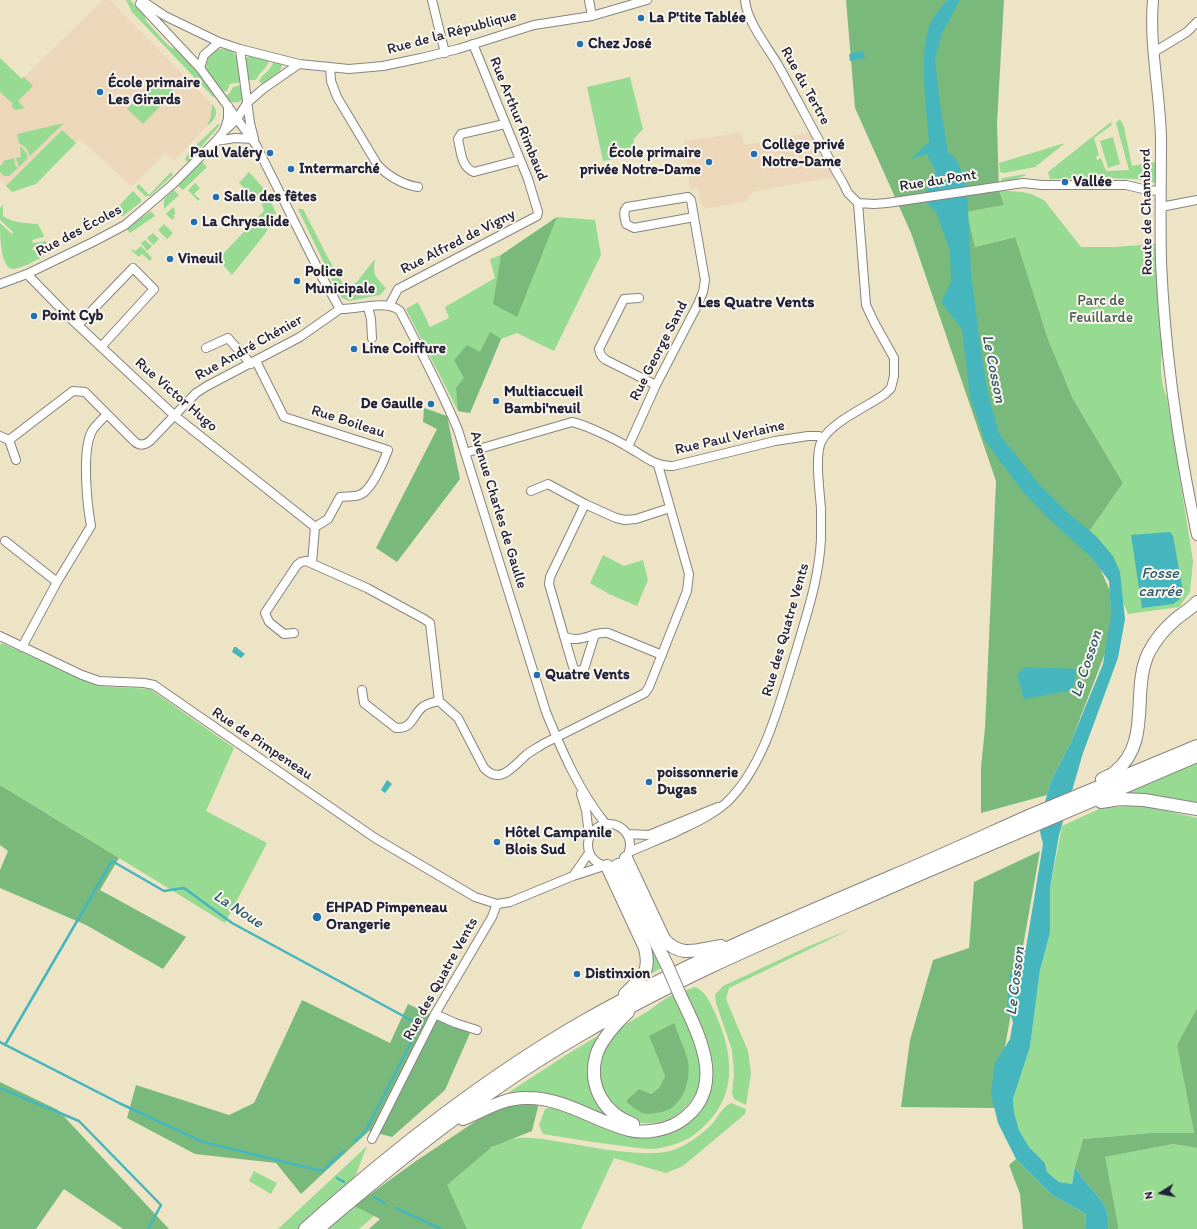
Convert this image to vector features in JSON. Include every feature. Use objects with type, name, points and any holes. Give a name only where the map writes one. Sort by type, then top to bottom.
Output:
[{"type":"highway","points":[[1075,803],[1094,783],[1115,772],[1130,754],[1138,735],[1142,679],[1149,652],[1166,628],[1197,602]]},
{"type":"highway","points":[[318,1229],[388,1169],[443,1126],[508,1080],[576,1037],[643,999],[768,940],[1028,829],[1075,803],[1197,746]]},
{"type":"highway","points":[[305,1229],[364,1178],[447,1111],[508,1068],[583,1022],[666,976],[734,944],[1031,816],[1075,803],[1197,756]]},
{"type":"highway","points":[[1075,803],[1132,799],[1197,809]]},
{"type":"highway","points":[[617,861],[669,945],[682,951],[689,951],[734,944]]},
{"type":"highway","points":[[443,1126],[510,1099],[544,1099],[559,1103],[630,1130],[665,1128],[676,1124],[685,1118],[695,1107],[701,1097],[706,1081],[706,1066],[701,1042],[667,965],[617,861]]},
{"type":"highway","points":[[614,1005],[647,969],[645,948],[617,861]]},
{"type":"highway","points":[[643,999],[613,1028],[602,1044],[596,1056],[594,1072],[596,1087],[602,1102],[617,1117],[637,1126],[665,1128]]},
{"type":"main road","name":"Route de Chambord","points":[[1153,0],[1151,15],[1160,131],[1161,261],[1166,338],[1177,424],[1193,499],[1197,535]]},
{"type":"street","points":[[137,0],[200,68],[254,142],[322,277],[340,309],[348,310],[383,305],[389,306]]},
{"type":"street","name":"Rue de la République","points":[[141,0],[165,16],[219,42],[240,49],[299,64],[354,68],[383,66],[445,53],[534,25],[592,16],[634,2],[647,0]]},
{"type":"street","points":[[432,0],[445,53]]},
{"type":"street","points":[[589,0],[592,16]]},
{"type":"street","name":"Rue du Tertre","points":[[745,0],[745,6],[753,24],[786,80],[839,178],[848,192],[858,203]]},
{"type":"street","points":[[1154,52],[1187,32],[1197,22]]},
{"type":"street","points":[[200,68],[204,55],[219,42]]},
{"type":"street","name":"Rue Arthur Rimbaud","points":[[473,44],[520,160],[536,205]]},
{"type":"street","points":[[240,49],[254,142]]},
{"type":"street","name":"Rue des Écoles","points":[[0,284],[28,274],[124,225],[161,196],[216,141],[224,131],[237,120],[248,103],[269,84],[299,64]]},
{"type":"street","points":[[330,67],[331,81],[337,97],[377,164],[389,175],[411,186],[418,187]]},
{"type":"street","points":[[228,106],[238,106],[248,103]]},
{"type":"street","name":"Rue des Écoles","points":[[224,131],[228,119],[228,106]]},
{"type":"street","points":[[505,124],[461,134],[459,136],[458,140],[464,166],[474,172],[520,160]]},
{"type":"street","points":[[216,141],[235,138],[254,142]]},
{"type":"street","name":"Rue du Pont","points":[[858,203],[878,204],[1023,183],[1042,185],[1126,185],[1147,190],[1160,191]]},
{"type":"street","name":"Rue George Sand","points":[[628,447],[656,385],[703,292],[705,280],[691,200],[688,197],[627,207],[625,210],[624,214],[626,224],[634,228],[694,218]]},
{"type":"street","points":[[1161,207],[1197,200]]},
{"type":"street","name":"Rue des Quatre Vents","points":[[372,1139],[435,1014],[492,917],[497,904],[521,898],[572,876],[617,861],[708,818],[734,795],[743,782],[768,736],[780,705],[820,562],[822,524],[818,462],[819,447],[823,439],[833,427],[885,394],[891,388],[894,376],[894,358],[866,305],[858,203]]},
{"type":"street","name":"Rue Alfred de Vigny","points":[[389,306],[398,289],[537,216],[538,212],[536,205]]},
{"type":"street","points":[[78,325],[133,268],[154,289],[101,347]]},
{"type":"street","name":"Rue Victor Hugo","points":[[28,274],[78,325],[175,416],[316,527]]},
{"type":"street","points":[[639,298],[624,299],[599,349],[599,353],[606,360],[656,385]]},
{"type":"street","name":"Avenue Charles de Gaulle","points":[[389,306],[396,307],[400,311],[448,404],[458,430],[539,689],[556,737],[577,780],[593,808],[605,823]]},
{"type":"street","points":[[368,307],[371,319],[372,338]]},
{"type":"street","name":"Rue André Chénier","points":[[107,414],[135,442],[145,445],[150,442],[196,393],[300,337],[340,309]]},
{"type":"street","points":[[206,348],[228,338],[254,363]]},
{"type":"street","name":"Rue Boileau","points":[[254,363],[284,416],[388,450],[384,461],[364,493],[340,497],[328,519],[316,527]]},
{"type":"street","points":[[9,440],[73,391],[85,392],[107,414],[91,431],[88,441],[86,459],[88,507],[91,526],[57,582],[22,647]]},
{"type":"street","name":"Rue Paul Verlaine","points":[[465,453],[572,422],[582,425],[628,447],[658,465],[666,467],[808,436],[818,436],[823,439]]},
{"type":"street","points":[[0,436],[9,440],[16,460]]},
{"type":"street","points":[[294,633],[284,634],[269,622],[265,613],[297,564],[306,561],[373,591],[424,619],[430,623],[439,701],[458,718],[484,768],[489,774],[498,775],[506,773],[531,752],[556,737],[645,693],[649,687],[687,591],[689,574],[658,465]]},
{"type":"street","points":[[531,491],[548,484],[585,504],[616,518],[625,520],[636,519],[670,508]]},
{"type":"street","points":[[585,504],[550,577],[549,584],[574,670],[579,671],[584,668],[595,634]]},
{"type":"street","points":[[312,563],[316,527]]},
{"type":"street","points":[[5,541],[57,582]]},
{"type":"street","points":[[564,636],[576,640],[601,632],[608,633],[662,655]]},
{"type":"street","name":"Rue de Pimpeneau","points":[[0,636],[82,675],[99,681],[144,683],[154,685],[375,838],[475,897],[497,904]]},
{"type":"street","points":[[362,690],[364,703],[396,728],[405,727],[409,724],[423,706],[439,701]]},
{"type":"street","name":"Avenue Charles de Gaulle","points":[[577,780],[586,811],[589,835]]},
{"type":"street","name":"Rue des Quatre Vents","points":[[627,834],[649,835],[724,804]]},
{"type":"street","points":[[605,823],[618,825],[627,834],[630,846],[617,861],[593,860],[587,847],[589,835],[592,830],[605,823]]},
{"type":"street","points":[[572,876],[589,853]]},
{"type":"street","points":[[435,1014],[455,1023],[477,1030]]},
{"type":"shaded area","name":"École primaire Les Girards","points":[[103,0],[110,0],[212,104],[211,116],[207,126],[174,161],[165,153],[132,187],[80,139],[36,184],[12,192],[0,179],[0,58],[22,79]]},
{"type":"shaded area","points":[[740,132],[745,145],[810,132],[834,177],[752,192],[746,201],[705,209],[701,205],[698,188],[690,189],[684,141]]},
{"type":"green space","points":[[126,0],[130,0],[144,14],[146,21],[169,46],[179,51],[200,74],[216,96],[213,97],[132,12]]},
{"type":"green space","points":[[846,0],[1004,0],[997,123],[999,190],[1004,205],[967,212],[975,247],[1015,237],[1048,339],[1073,399],[1123,483],[1086,536],[1110,591],[1112,635],[1071,742],[1051,781],[1047,795],[981,813],[981,767],[985,728],[996,481],[911,233],[855,108]]},
{"type":"green space","points":[[219,49],[231,51],[238,59],[241,82],[230,84],[227,91],[222,92],[209,75],[206,65],[212,54]]},
{"type":"green space","points":[[250,55],[270,59],[256,80],[248,80],[245,59]]},
{"type":"green space","points":[[0,58],[22,79],[24,77],[33,86],[18,101],[25,108],[15,110],[11,106],[13,104],[0,92]]},
{"type":"green space","points":[[274,60],[281,64],[282,66],[280,71],[262,84],[259,81],[271,68]]},
{"type":"green space","points":[[158,77],[174,92],[143,124],[127,109]]},
{"type":"green space","points":[[630,77],[643,129],[634,139],[631,156],[603,161],[587,87]]},
{"type":"green space","points":[[241,85],[242,100],[232,102],[224,96],[229,94],[233,87]]},
{"type":"green space","points":[[212,104],[216,110],[216,116],[207,126],[211,116]]},
{"type":"green space","points":[[1120,119],[1124,127],[1132,166],[1155,162],[1155,183],[1136,179],[1104,178],[1102,174],[1098,175],[1099,178],[1050,179],[1048,172],[1111,122],[1112,125],[1094,138],[1099,155],[1096,157],[1097,160],[1101,158],[1106,171],[1129,170],[1116,123]]},
{"type":"green space","points":[[64,123],[30,156],[26,148],[19,143],[17,134]]},
{"type":"green space","points":[[218,124],[220,125],[188,162],[185,160],[188,153]]},
{"type":"green space","points":[[62,130],[76,143],[36,184],[12,192],[6,186]]},
{"type":"green space","points":[[1113,137],[1120,164],[1108,168],[1100,141]]},
{"type":"green space","points":[[1065,143],[1035,167],[1004,173],[1000,172],[999,163]]},
{"type":"green space","points":[[20,146],[26,152],[28,158],[19,167],[16,158],[21,157]]},
{"type":"green space","points":[[14,158],[15,165],[18,168],[9,176],[4,176],[0,172],[0,166],[4,162],[3,161]]},
{"type":"green space","points":[[202,162],[207,167],[183,190],[178,186]]},
{"type":"green space","points":[[171,172],[173,175],[150,196],[145,196],[136,187],[139,184],[149,195]]},
{"type":"green space","points":[[249,172],[266,191],[276,213],[265,234],[232,275],[218,259],[264,211],[262,204],[239,183]]},
{"type":"green space","points":[[1024,174],[1026,175],[1014,180],[1001,181],[1002,178]]},
{"type":"green space","points":[[195,183],[200,188],[194,194],[200,199],[198,201],[188,190]]},
{"type":"green space","points":[[174,190],[179,195],[164,209],[164,199]]},
{"type":"green space","name":"Parc de Feuillarde","points":[[999,190],[1031,194],[1044,200],[1081,247],[1114,247],[1155,244],[1163,347],[1161,373],[1167,399],[1193,561],[1190,592],[1179,607],[1128,614],[1107,564],[1086,536],[1123,483],[1073,399],[1048,339],[1014,237],[975,247],[967,212],[1004,205]]},
{"type":"green space","points":[[133,191],[141,199],[141,202],[121,216],[115,210]]},
{"type":"green space","points":[[3,205],[3,216],[6,218],[19,222],[38,224],[44,236],[32,240],[33,243],[46,241],[48,251],[34,246],[32,250],[35,250],[45,256],[29,264],[13,269],[5,263],[0,234],[0,223],[12,234],[13,232],[0,220],[0,208]]},
{"type":"green space","points":[[173,207],[176,213],[173,215],[175,217],[172,220],[166,214]]},
{"type":"green space","points":[[298,209],[303,209],[346,289],[356,283],[375,260],[374,270],[376,276],[386,288],[380,295],[349,301],[342,298]]},
{"type":"green space","points":[[151,211],[155,216],[130,233],[126,228]]},
{"type":"green space","points":[[557,217],[595,220],[601,255],[554,351],[517,333],[501,339],[470,413],[458,411],[406,309],[418,302],[430,327],[449,318],[445,307],[495,278],[490,259],[501,255]]},
{"type":"green space","points":[[557,217],[517,317],[493,304],[501,255]]},
{"type":"green space","points":[[164,224],[173,233],[167,239],[158,230]]},
{"type":"green space","points":[[153,233],[159,239],[153,245],[147,238]]},
{"type":"green space","points":[[145,240],[152,246],[147,251],[141,243]]},
{"type":"green space","points":[[141,246],[152,258],[150,261],[142,254],[139,257],[131,250],[132,249],[135,251]]},
{"type":"green space","points":[[490,332],[501,339],[470,413],[458,411],[456,388],[464,378],[454,360],[467,345],[480,352]]},
{"type":"green space","points":[[424,408],[447,416],[460,479],[397,562],[376,548],[437,429],[423,422]]},
{"type":"green space","points":[[603,555],[624,566],[643,560],[648,580],[637,606],[609,594],[590,583]]},
{"type":"green space","points":[[2,643],[97,686],[150,689],[234,748],[206,811],[267,843],[225,923],[0,785],[0,645]]},
{"type":"green space","points":[[1197,762],[1197,804],[1117,796]]},
{"type":"green space","points":[[0,785],[119,858],[100,890],[186,937],[163,969],[86,925],[0,888],[0,870],[8,851],[0,845]]},
{"type":"green space","points":[[1142,805],[1197,818],[1197,1008],[1177,1045],[1194,1133],[1151,1133],[1083,1139],[1072,1184],[1059,1182],[1047,1172],[1045,1163],[1029,1147],[1019,1130],[1014,1112],[1013,1099],[1030,1047],[1040,970],[1050,933],[1050,888],[1062,826],[1101,808]]},
{"type":"green space","points":[[1040,851],[994,1108],[901,1107],[910,1040],[933,960],[969,948],[974,882]]},
{"type":"green space","points":[[620,882],[661,968],[647,976],[650,963]]},
{"type":"green space","points":[[851,929],[729,988],[726,999],[748,1051],[751,1074],[746,1105],[734,1099],[732,1093],[734,1074],[732,1050],[716,1003],[715,995],[723,986],[807,947]]},
{"type":"green space","points":[[695,987],[705,995],[716,1015],[722,1030],[729,1061],[727,1090],[713,1117],[701,1129],[683,1141],[667,1147],[651,1149],[543,1134],[539,1125],[545,1109],[553,1106],[660,1135],[673,1131],[689,1122],[702,1107],[709,1092],[712,1077],[712,1062],[709,1048],[698,1019],[684,991]]},
{"type":"green space","points":[[674,994],[699,1054],[701,1074],[699,1084],[691,1101],[674,1117],[661,1122],[641,1123],[631,1120],[612,1105],[600,1087],[598,1072],[603,1046],[619,1029]],"holes":[[[649,1036],[679,1101],[660,1112],[649,1113],[637,1111],[639,1089],[651,1094],[659,1088],[665,1076]]]},
{"type":"green space","points":[[302,1000],[390,1043],[408,1004],[470,1033],[445,1090],[392,1137],[369,1131],[301,1194],[276,1163],[195,1154],[127,1118],[136,1085],[229,1115],[254,1103]]},
{"type":"green space","points":[[1197,1008],[1197,1148],[1173,1144],[1105,1157],[1118,1225],[1118,1229],[1108,1229],[1108,1220],[1105,1207],[1075,1167],[1083,1139],[1151,1133],[1194,1133],[1177,1045]]},
{"type":"green space","points":[[674,1023],[688,1061],[689,1069],[687,1085],[680,1099],[669,1109],[650,1114],[642,1113],[626,1101],[639,1089],[651,1094],[659,1088],[665,1076],[649,1036]]},
{"type":"green space","points":[[606,1031],[591,1066],[616,1120],[558,1100],[497,1100],[566,1055]]},
{"type":"green space","points":[[0,1082],[58,1110],[169,1229],[123,1229],[64,1189],[36,1229],[0,1229]]},
{"type":"green space","points":[[526,1102],[537,1103],[538,1107],[532,1131],[492,1147],[447,1185],[467,1229],[369,1229],[380,1219],[354,1206],[416,1161],[491,1111]]},
{"type":"green space","points":[[731,1103],[746,1109],[745,1114],[683,1166],[666,1173],[614,1158],[581,1229],[467,1229],[446,1185],[494,1146],[517,1138],[540,1139],[628,1152],[657,1153],[670,1151],[692,1141],[707,1129],[720,1113]]},
{"type":"green space","points":[[1173,1144],[1197,1148],[1197,1229],[1118,1229],[1104,1157]]},
{"type":"green space","points":[[367,1146],[355,1177],[298,1229],[278,1229]]},
{"type":"green space","points":[[1016,1159],[1052,1195],[1086,1214],[1085,1229],[1023,1229],[1020,1194],[1009,1165]]},
{"type":"green space","points":[[254,1171],[277,1183],[271,1194],[249,1181]]},
{"type":"green space","points":[[354,1206],[374,1216],[359,1229],[328,1229]]},
{"type":"water","name":"Le Cosson","points":[[947,0],[960,0],[942,33],[935,59],[940,105],[948,152],[956,159],[961,171],[965,175],[967,187],[971,273],[979,336],[987,389],[999,434],[1038,483],[1067,512],[1096,536],[1113,556],[1120,572],[1125,619],[1118,658],[1083,753],[1059,835],[1050,888],[1050,933],[1040,970],[1030,1047],[1013,1099],[1014,1112],[1019,1130],[1029,1147],[1045,1163],[1047,1172],[1059,1182],[1072,1184],[1075,1167],[1105,1207],[1108,1220],[1108,1229],[1085,1229],[1086,1214],[1052,1195],[1016,1159],[998,1123],[991,1094],[995,1063],[1010,1039],[1013,1022],[1007,1005],[1010,975],[1026,948],[1043,844],[1040,832],[1045,802],[1051,781],[1071,742],[1103,664],[1111,615],[1109,581],[1093,559],[1048,518],[1023,492],[985,441],[970,397],[962,329],[941,302],[951,282],[950,251],[936,212],[925,201],[924,195],[936,172],[927,154],[911,159],[929,142],[924,80],[925,46],[927,32],[932,20]]},
{"type":"water","points":[[863,51],[865,58],[850,61],[849,54]]},
{"type":"water","name":"Fosse carrée","points":[[1170,532],[1173,536],[1183,591],[1180,599],[1173,604],[1142,608],[1131,535]]},
{"type":"water","points":[[234,647],[245,654],[241,658],[232,652]]},
{"type":"water","points":[[1026,667],[1077,669],[1073,690],[1024,699],[1017,675]]},
{"type":"water","points":[[387,780],[392,784],[385,793],[381,790]]},
{"type":"pier","points":[[965,173],[967,176],[929,182],[926,184],[930,178]]},
{"type":"waterway","name":"La Noue","points":[[5,1045],[112,861],[164,891],[184,888],[232,923],[420,1025],[365,1132],[355,1141]]},
{"type":"waterway","name":"La Noue","points":[[0,1042],[119,1103],[203,1142],[322,1171],[344,1151]]},
{"type":"waterway","points":[[0,1088],[79,1121],[161,1205],[148,1229]]},
{"type":"waterway","name":"La Noue","points":[[337,1178],[344,1182]]},
{"type":"waterway","name":"La Noue","points":[[374,1197],[385,1203]]},
{"type":"waterway","name":"La Noue","points":[[396,1208],[441,1229]]},
{"type":"place","name":"La P'tite Tablée","points":[[641,18]]},
{"type":"place","name":"Chez José","points":[[580,44]]},
{"type":"place","name":"École primaire Les Girards","points":[[100,92]]},
{"type":"place","name":"Paul Valéry","points":[[270,153]]},
{"type":"place","name":"Collège privé Notre-Dame","points":[[754,154]]},
{"type":"place","name":"École primaire privée Notre-Dame","points":[[709,162]]},
{"type":"place","name":"Intermarché","points":[[291,169]]},
{"type":"place","name":"Vallée","points":[[1065,182]]},
{"type":"place","name":"Salle des fêtes","points":[[216,197]]},
{"type":"place","name":"La Chrysalide","points":[[194,222]]},
{"type":"place","name":"Vineuil","points":[[170,259]]},
{"type":"place","name":"Police Municipale","points":[[297,281]]},
{"type":"place","name":"Point Cyb","points":[[34,316]]},
{"type":"place","name":"Line Coiffure","points":[[354,349]]},
{"type":"place","name":"Multiaccueil Bambi'neuil","points":[[496,401]]},
{"type":"place","name":"De Gaulle","points":[[431,404]]},
{"type":"place","name":"Quatre Vents","points":[[537,675]]},
{"type":"place","name":"poissonnerie Dugas","points":[[649,782]]},
{"type":"place","name":"Hôtel Campanile Blois Sud","points":[[497,842]]},
{"type":"place","name":"EHPAD Pimpeneau Orangerie","points":[[317,917]]},
{"type":"place","name":"Distinxion","points":[[577,974]]},
{"type":"district","name":"Les Quatre Vents","points":[[756,303]]}]
